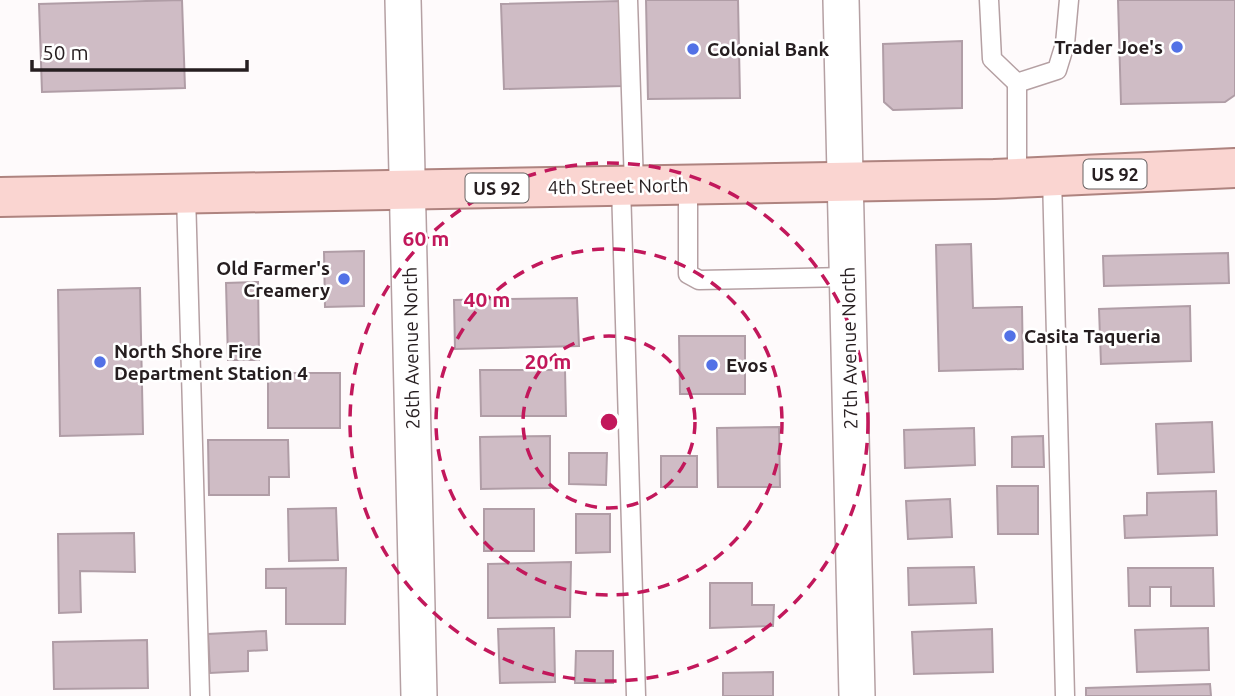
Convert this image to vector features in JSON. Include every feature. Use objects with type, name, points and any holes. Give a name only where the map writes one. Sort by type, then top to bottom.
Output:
[{"type":"main road","name":"4th Street North","points":[[0,197],[845,182],[1235,169]]},
{"type":"street","name":"26th Avenue North","points":[[403,0],[419,696]]},
{"type":"street","name":"27th Avenue North","points":[[841,0],[857,696]]},
{"type":"lane","points":[[628,0],[627,186],[636,696]]},
{"type":"lane","points":[[989,0],[992,59],[1017,83],[1035,177],[1065,696]]},
{"type":"lane","points":[[1017,83],[1057,70],[1065,44],[1069,0]]},
{"type":"lane","points":[[688,184],[688,274],[699,281],[847,277]]},
{"type":"lane","points":[[186,194],[200,696]]},
{"type":"building","points":[[182,0],[185,88],[42,92],[39,4]]},
{"type":"building","name":"Colonial Bank","points":[[646,0],[738,0],[740,98],[648,99]]},
{"type":"building","name":"Trader Joe's","points":[[1118,0],[1235,0],[1235,95],[1225,102],[1121,104]]},
{"type":"building","points":[[620,1],[623,86],[504,89],[501,4]]},
{"type":"building","points":[[962,41],[962,108],[893,110],[884,102],[883,44]]},
{"type":"building","points":[[971,244],[973,308],[1022,307],[1023,369],[939,371],[936,245]]},
{"type":"building","name":"Old Farmer's Creamery","points":[[364,251],[364,306],[325,307],[324,252]]},
{"type":"building","points":[[1228,253],[1229,283],[1104,286],[1103,256]]},
{"type":"building","points":[[258,282],[259,360],[228,360],[226,283]]},
{"type":"building","name":"North Shore Fire Department Station 4","points":[[140,288],[143,434],[60,436],[58,290]]},
{"type":"building","points":[[577,298],[579,346],[455,349],[454,300]]},
{"type":"building","points":[[1190,306],[1191,361],[1101,364],[1099,309]]},
{"type":"building","name":"Evos","points":[[679,336],[745,336],[745,394],[680,394]]},
{"type":"building","points":[[480,370],[565,370],[566,416],[481,416]]},
{"type":"building","points":[[268,373],[340,373],[340,428],[268,428]]},
{"type":"building","points":[[1212,422],[1214,472],[1158,474],[1156,424]]},
{"type":"building","points":[[779,427],[780,487],[718,487],[717,428]]},
{"type":"building","points":[[974,428],[975,465],[905,468],[904,430]]},
{"type":"building","points":[[550,436],[550,488],[481,489],[480,437]]},
{"type":"building","points":[[1043,436],[1044,467],[1012,467],[1012,437]]},
{"type":"building","points":[[208,440],[288,440],[289,477],[269,477],[269,495],[209,495]]},
{"type":"building","points":[[569,453],[607,453],[606,485],[569,484]]},
{"type":"building","points":[[661,456],[697,456],[697,487],[661,487]]},
{"type":"building","points":[[997,486],[1038,486],[1038,534],[998,534]]},
{"type":"building","points":[[1216,491],[1217,535],[1125,538],[1124,516],[1147,515],[1147,493]]},
{"type":"building","points":[[950,499],[952,537],[908,539],[906,501]]},
{"type":"building","points":[[336,508],[338,560],[289,561],[288,509]]},
{"type":"building","points":[[484,509],[534,509],[534,551],[484,551]]},
{"type":"building","points":[[576,514],[610,514],[610,552],[576,553]]},
{"type":"building","points":[[134,533],[135,572],[80,571],[81,612],[59,613],[58,534]]},
{"type":"building","points":[[571,562],[570,617],[488,618],[488,564]]},
{"type":"building","points":[[974,567],[976,603],[909,605],[908,568]]},
{"type":"building","points":[[346,568],[345,624],[286,624],[286,588],[266,588],[266,569]]},
{"type":"building","points":[[1128,568],[1213,568],[1214,606],[1171,606],[1171,587],[1150,587],[1150,606],[1129,606]]},
{"type":"building","points":[[710,583],[752,583],[752,605],[774,605],[773,626],[710,628]]},
{"type":"building","points":[[554,628],[555,682],[500,683],[498,629]]},
{"type":"building","points":[[1208,628],[1209,670],[1137,672],[1135,630]]},
{"type":"building","points":[[992,629],[993,672],[914,674],[912,632]]},
{"type":"building","points":[[266,631],[267,650],[248,651],[248,671],[210,673],[208,634]]},
{"type":"building","points":[[147,640],[148,688],[54,689],[53,642]]},
{"type":"building","points":[[576,651],[613,651],[613,683],[575,683]]},
{"type":"building","points":[[773,672],[773,696],[723,696],[723,673]]},
{"type":"building","points":[[1210,684],[1211,696],[1086,696],[1086,688]]},
{"type":"place","name":"Trader Joe's","points":[[1177,47]]},
{"type":"place","name":"Colonial Bank","points":[[693,49]]},
{"type":"place","name":"Old Farmer's Creamery","points":[[344,279]]},
{"type":"place","name":"Casita Taqueria","points":[[1010,336]]},
{"type":"place","name":"North Shore Fire Department Station 4","points":[[100,362]]},
{"type":"place","name":"Evos","points":[[712,365]]}]
